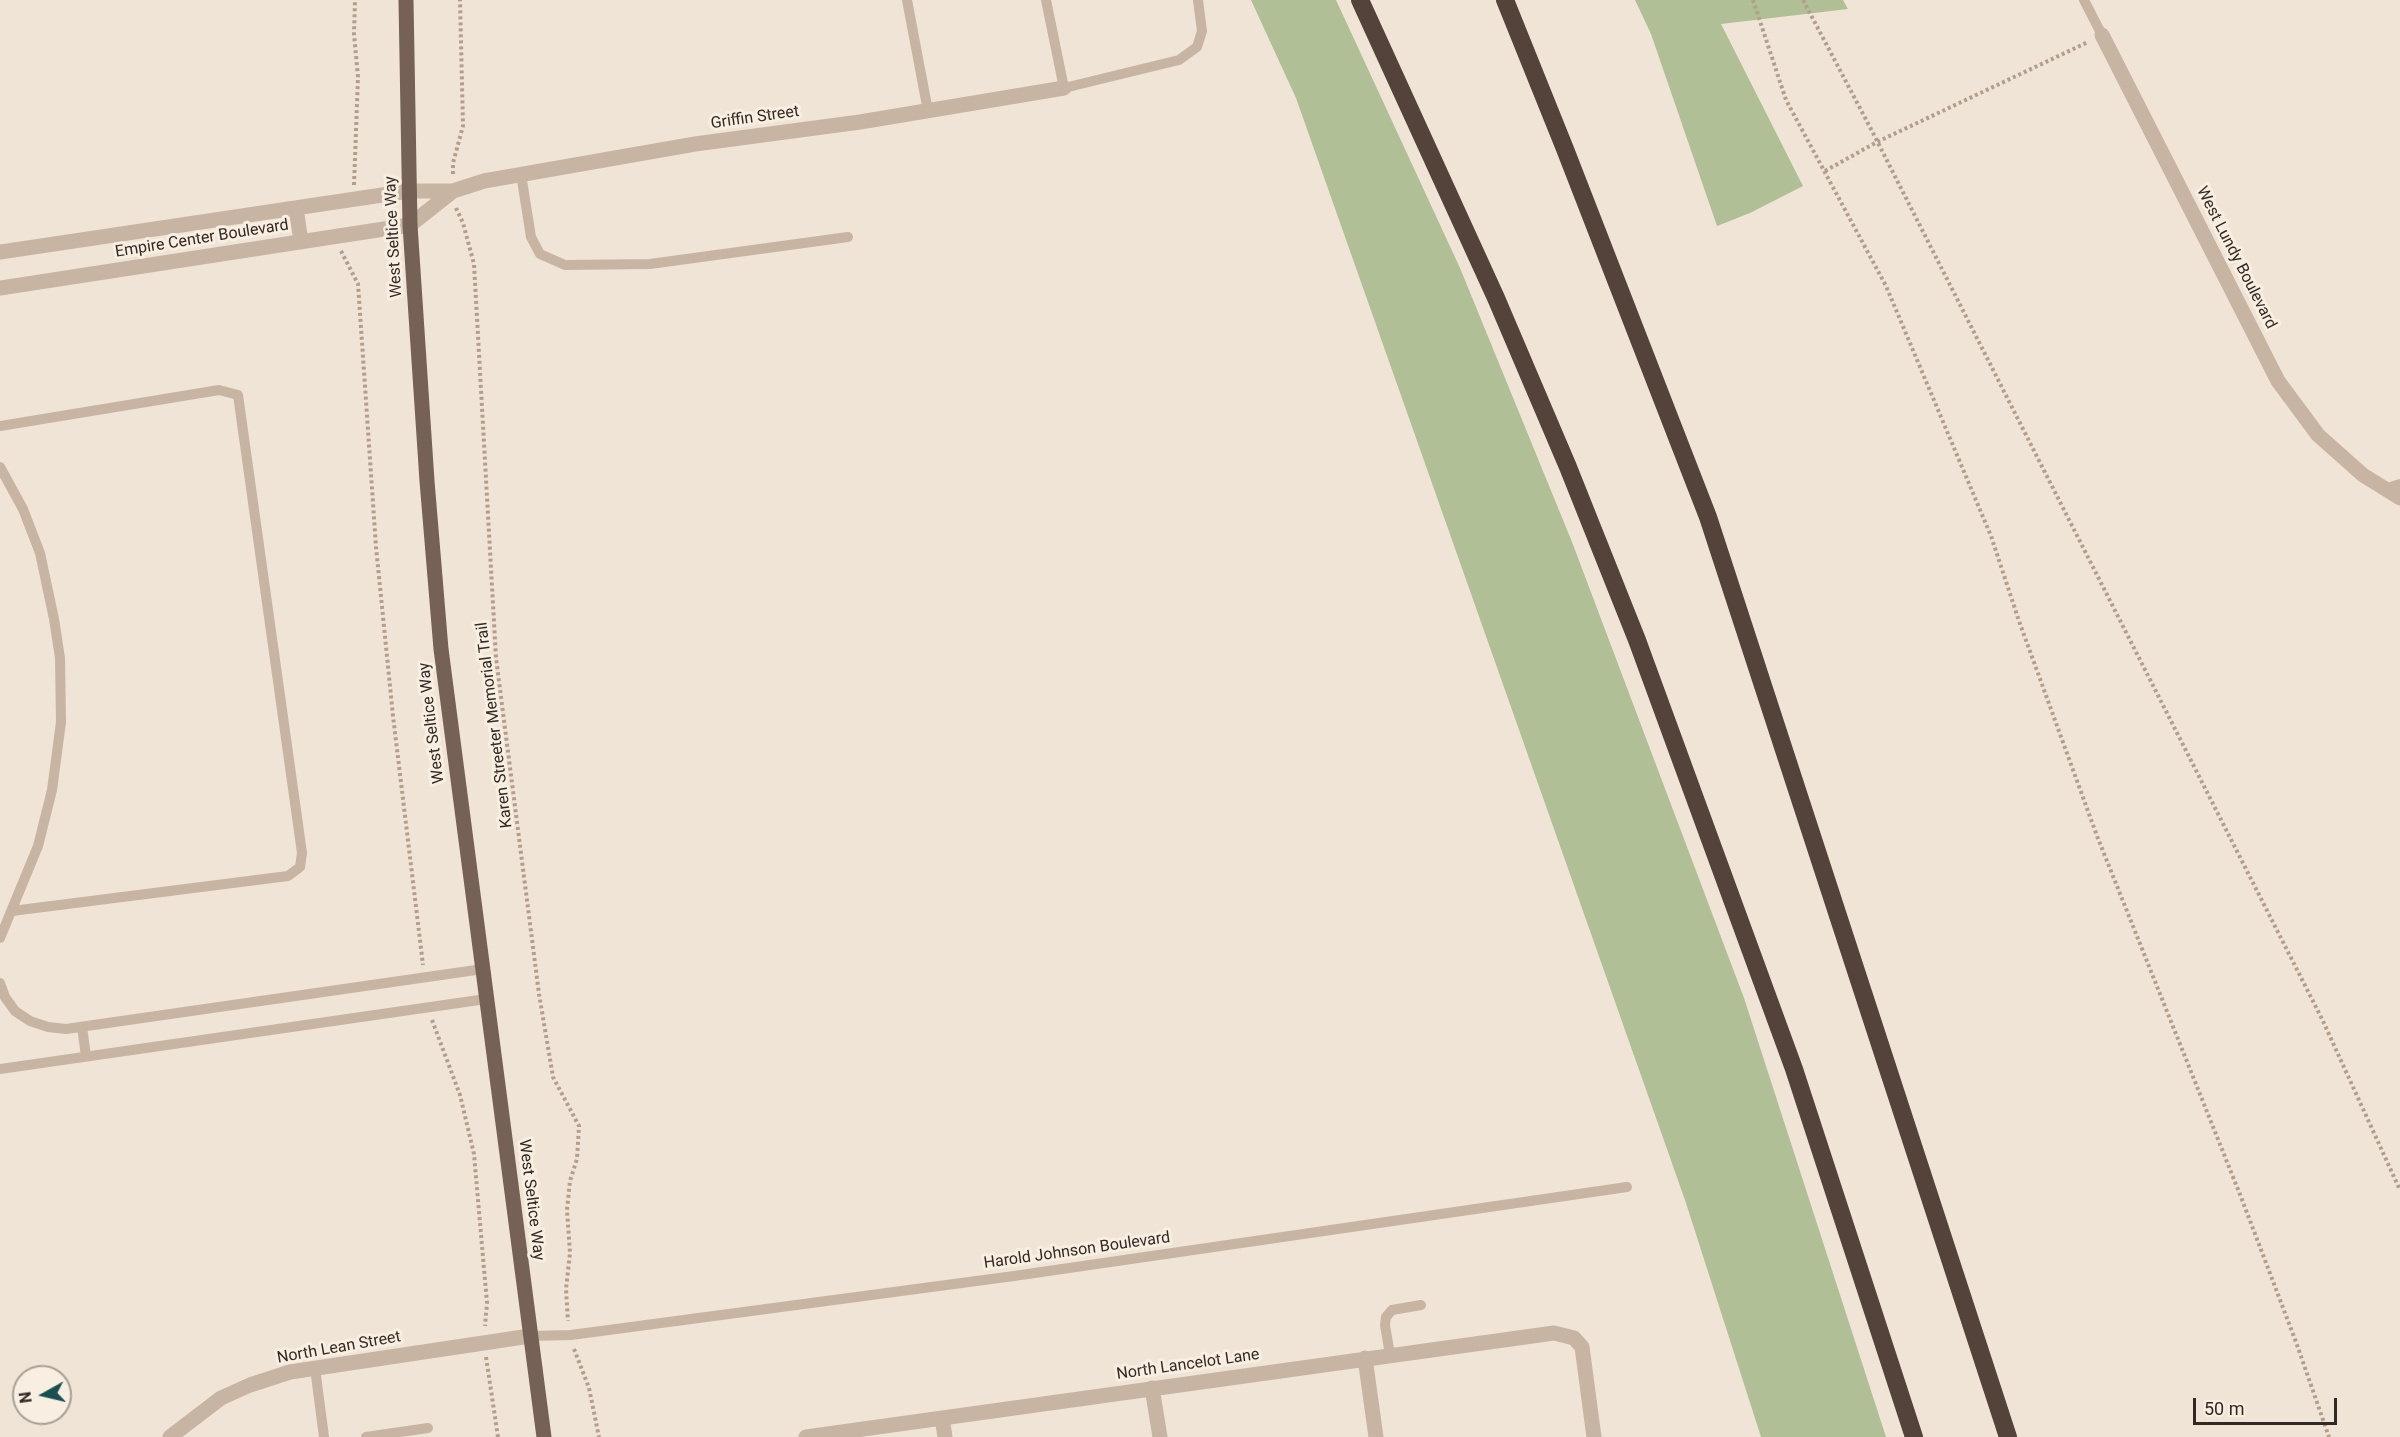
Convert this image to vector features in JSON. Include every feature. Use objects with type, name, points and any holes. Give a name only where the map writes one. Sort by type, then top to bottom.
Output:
[{"type":"highway","points":[[1360,0],[1496,298],[1637,640],[1794,1069],[1914,1437]]},
{"type":"highway","points":[[1505,0],[1708,517],[2008,1437]]},
{"type":"main road","name":"West Seltice Way","points":[[406,0],[410,225],[441,649],[544,1437]]},
{"type":"street","name":"West Lundy Boulevard","points":[[2102,35],[2278,381],[2318,435],[2363,475],[2400,498]]},
{"type":"street","name":"Griffin Street","points":[[409,191],[453,191],[484,181],[695,144],[928,111],[1064,88]]},
{"type":"street","name":"Empire Center Boulevard","points":[[0,252],[409,191]]},
{"type":"street","name":"Griffin Street","points":[[410,225],[453,191]]},
{"type":"street","points":[[296,208],[301,242]]},
{"type":"street","name":"Empire Center Boulevard","points":[[0,288],[410,225]]},
{"type":"street","name":"North Lancelot Lane","points":[[806,1437],[1554,1333],[1574,1338],[1582,1347],[1594,1437]]},
{"type":"street","name":"North Lean Street","points":[[170,1437],[198,1414],[241,1389],[290,1372],[530,1336]]},
{"type":"street","points":[[1365,1358],[1376,1437]]},
{"type":"street","points":[[1152,1388],[1160,1437]]},
{"type":"street","points":[[942,1418],[945,1437]]},
{"type":"lane","points":[[908,0],[928,111]]},
{"type":"lane","points":[[1046,0],[1064,88],[1179,60],[1197,47],[1202,31],[1198,0]]},
{"type":"lane","name":"West Lundy Boulevard","points":[[2084,0],[2102,35]]},
{"type":"lane","points":[[521,174],[531,237],[540,254],[565,265],[650,264],[848,237]]},
{"type":"lane","points":[[0,426],[219,390],[238,395],[303,854],[300,867],[288,876],[12,911]]},
{"type":"lane","points":[[0,467],[23,509],[40,553],[60,658],[61,722],[52,790],[39,846],[0,938]]},
{"type":"lane","points":[[2384,489],[2400,484]]},
{"type":"lane","points":[[0,983],[5,997],[15,1011],[30,1021],[48,1027],[66,1029],[483,969]]},
{"type":"lane","points":[[0,1069],[486,999]]},
{"type":"lane","points":[[82,1027],[86,1056]]},
{"type":"lane","name":"Harold Johnson Boulevard","points":[[530,1336],[571,1335],[1002,1278],[1627,1187]]},
{"type":"lane","points":[[1390,1355],[1385,1325],[1386,1317],[1392,1310],[1421,1305]]},
{"type":"lane","points":[[315,1368],[324,1437]]},
{"type":"lane","points":[[366,1437],[428,1428]]},
{"type":"path","points":[[353,199],[358,78],[354,34],[355,0]]},
{"type":"path","name":"Karen Streeter Memorial Trail","points":[[460,0],[463,126],[453,163],[453,191],[454,202],[463,223],[474,264],[496,658],[539,994],[553,1077],[579,1126],[577,1159],[570,1181],[567,1210],[570,1253],[566,1310],[575,1358],[589,1388],[599,1437]]},
{"type":"path","points":[[1753,0],[1786,100],[1886,286],[1991,536],[2019,621],[2097,836],[2241,1197],[2329,1437]]},
{"type":"path","points":[[1803,0],[2322,1019],[2400,1190]]},
{"type":"path","points":[[1825,171],[1877,142],[2102,35]]},
{"type":"path","points":[[333,237],[358,284],[376,548],[423,963]]},
{"type":"path","points":[[432,1019],[460,1095],[474,1154],[487,1303],[484,1344],[498,1437]]},
{"type":"green space","points":[[1251,0],[1336,0],[1460,268],[1572,542],[1744,998],[1886,1437],[1761,1437],[1685,1200],[1296,98]]},
{"type":"green space","points":[[1635,0],[1843,0],[1848,9],[1721,24],[1803,186],[1750,213],[1717,226],[1651,34]]}]
